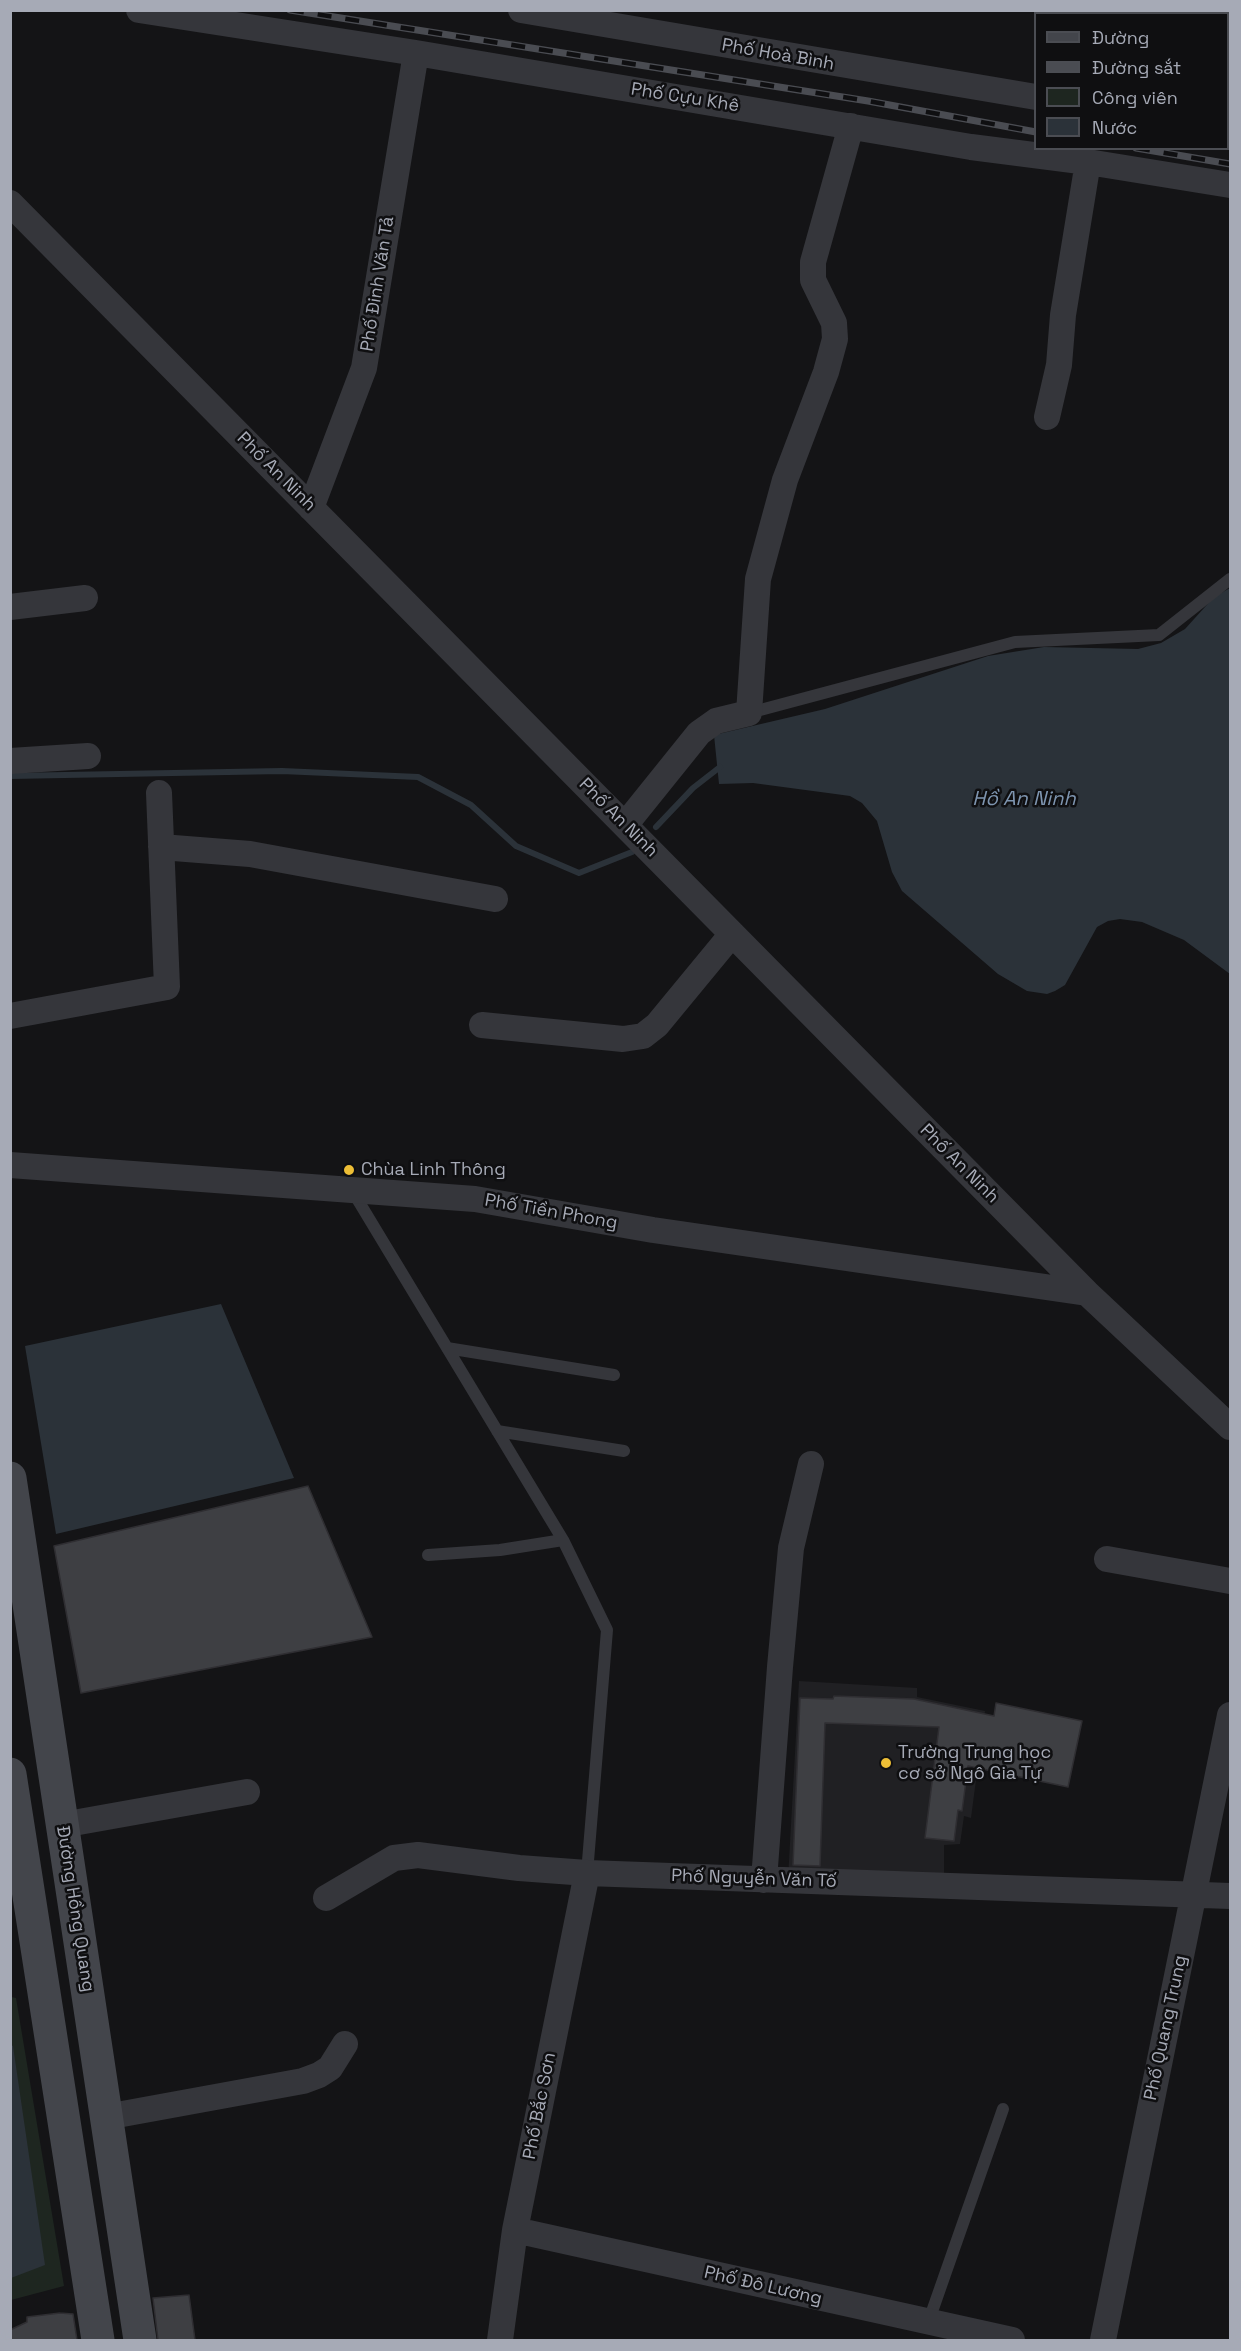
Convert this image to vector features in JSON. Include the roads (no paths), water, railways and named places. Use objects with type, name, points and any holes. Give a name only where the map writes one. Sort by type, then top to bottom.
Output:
[{"type":"street","name":"Phố Cựu Khê","points":[[139,10],[416,53],[970,147],[1088,162],[1230,185]]},
{"type":"street","name":"Phố Hoà Bình","points":[[522,11],[1034,97]]},
{"type":"street","name":"Phố Đinh Văn Tả","points":[[311,508],[364,368],[416,53]]},
{"type":"street","points":[[625,825],[699,733],[716,721],[749,713],[758,579],[785,480],[826,372],[835,339],[834,323],[813,280],[813,262],[851,126]]},
{"type":"street","points":[[1047,417],[1059,364],[1063,315],[1088,162]]},
{"type":"street","name":"Phố An Ninh","points":[[10,203],[1087,1293],[1230,1427]]},
{"type":"street","points":[[10,607],[85,598]]},
{"type":"street","points":[[10,761],[88,756]]},
{"type":"street","points":[[10,1016],[167,987],[159,793]]},
{"type":"street","points":[[161,847],[250,854],[495,899]]},
{"type":"street","points":[[482,1025],[623,1039],[643,1036],[657,1025],[732,934]]},
{"type":"street","name":"Phố Tiền Phong","points":[[10,1165],[353,1192],[475,1199],[654,1230],[1087,1293]]},
{"type":"street","points":[[764,1880],[780,1667],[792,1548],[811,1464]]},
{"type":"street","name":"Đường Hồng Quang","points":[[10,1478],[140,2340]]},
{"type":"street","points":[[1107,1559],[1230,1581]]},
{"type":"street","name":"Phố Quang Trung","points":[[1103,2340],[1230,1715]]},
{"type":"street","points":[[10,1774],[98,2340]]},
{"type":"street","points":[[62,1825],[247,1792]]},
{"type":"street","name":"Phố Nguyễn Văn Tố","points":[[326,1898],[388,1862],[405,1856],[418,1855],[519,1868],[587,1873],[1230,1896]]},
{"type":"street","name":"Phố Bắc Sơn","points":[[500,2340],[515,2230],[587,1873]]},
{"type":"street","points":[[36,1940],[79,1936]]},
{"type":"street","points":[[106,2117],[303,2081],[330,2068],[345,2044]]},
{"type":"street","name":"Phố Đô Lương","points":[[515,2230],[1012,2340]]},
{"type":"lane","points":[[749,713],[1015,642],[1159,635],[1230,579]]},
{"type":"lane","points":[[353,1192],[563,1540],[608,1630],[587,1873]]},
{"type":"lane","points":[[447,1348],[614,1375]]},
{"type":"lane","points":[[497,1431],[624,1451]]},
{"type":"lane","points":[[428,1555],[500,1550],[563,1540]]},
{"type":"lane","points":[[928,2323],[1003,2109]]},
{"type":"water","name":"Hồ An Ninh","points":[[1230,588],[1230,974],[1184,940],[1142,922],[1120,919],[1108,921],[1097,927],[1065,985],[1047,994],[1027,991],[998,974],[902,891],[892,872],[877,821],[862,803],[850,796],[753,783],[719,784],[714,735],[825,709],[988,656],[1044,647],[1138,649],[1161,643],[1185,629],[1214,597]]},
{"type":"water","points":[[221,1304],[294,1478],[56,1534],[25,1346]]},
{"type":"water","points":[[11,2045],[13,2046],[45,2265],[11,2278]]},
{"type":"waterway","points":[[656,827],[693,788],[720,767]]},
{"type":"waterway","points":[[10,776],[282,771],[418,777],[471,805],[516,846],[579,873],[632,852]]},
{"type":"railway","points":[[290,10],[868,101],[1034,132]]},
{"type":"railway","points":[[1148,150],[1230,164]]},
{"type":"place","name":"Chùa Linh Thông","points":[[349,1170]]},
{"type":"place","name":"Trường Trung học cơ sở Ngô Gia Tự","points":[[886,1763]]}]
